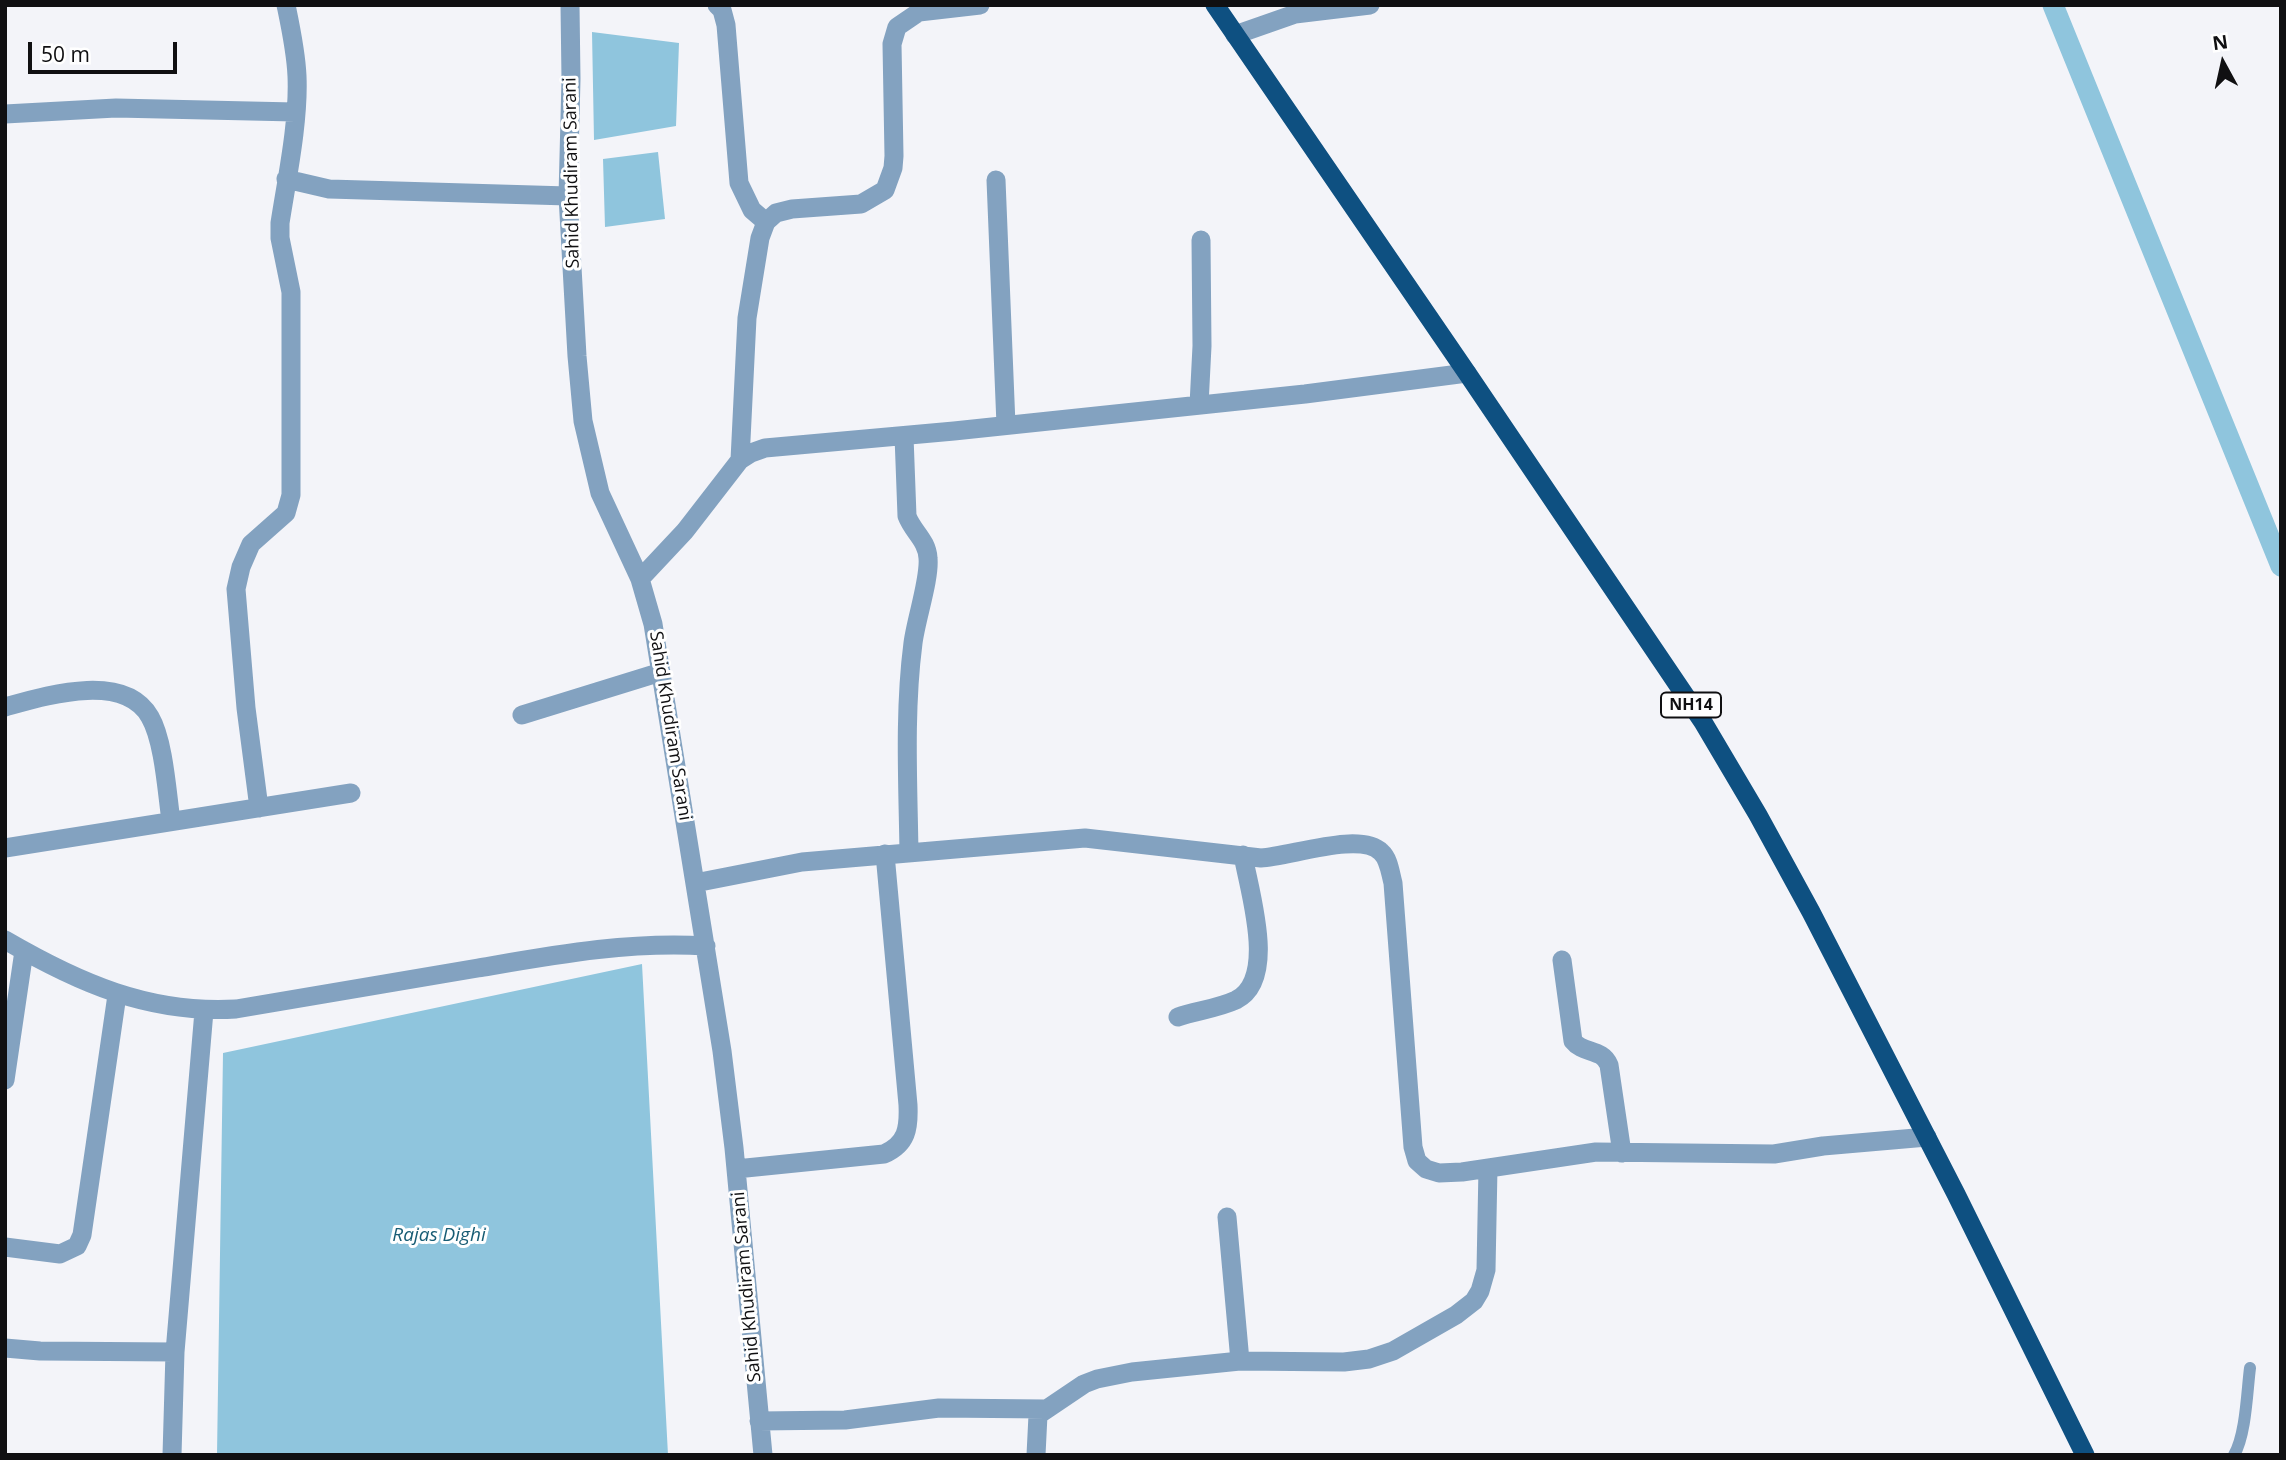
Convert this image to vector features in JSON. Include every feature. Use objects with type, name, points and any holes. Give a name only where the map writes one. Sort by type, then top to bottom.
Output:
[{"type":"highway","name":"NH14","points":[[1214,5],[1703,722],[1811,912],[1927,1137],[2085,1455]]},
{"type":"street","points":[[259,808],[246,708],[236,589],[251,544],[286,513],[291,495],[291,292],[280,238],[280,223],[297,78],[286,5]]},
{"type":"street","name":"Sahid Khudiram Sarani","points":[[570,5],[568,196],[583,421],[600,493],[640,579],[650,612],[661,672],[706,946],[736,1169],[763,1455]]},
{"type":"street","points":[[717,5],[722,10],[726,25],[739,183],[752,211],[766,222]]},
{"type":"street","points":[[740,460],[747,318],[760,238],[766,222],[776,213],[792,209],[861,204],[885,190],[893,168],[894,156],[892,44],[897,27],[919,12],[980,5]]},
{"type":"street","points":[[1235,35],[1295,14],[1370,5]]},
{"type":"street","points":[[5,114],[116,108],[295,111]]},
{"type":"street","points":[[286,179],[352,190],[568,196]]},
{"type":"street","points":[[996,180],[1006,425]]},
{"type":"street","points":[[1199,404],[1202,346],[1201,240]]},
{"type":"street","points":[[640,579],[685,531],[740,460],[765,448],[1305,394],[1467,373]]},
{"type":"street","points":[[904,436],[907,516],[926,545],[929,561],[913,642],[907,709],[909,853]]},
{"type":"street","points":[[522,715],[661,672]]},
{"type":"street","points":[[5,707],[74,691],[116,692],[136,700],[149,716],[157,736],[171,821]]},
{"type":"street","points":[[5,848],[351,793]]},
{"type":"street","points":[[695,883],[802,862],[1085,838],[1262,858],[1278,858],[1350,843],[1370,845],[1380,851],[1387,861],[1393,883],[1413,1147],[1417,1161],[1426,1169],[1439,1173],[1569,1155],[1774,1154],[1824,1146],[1927,1137]]},
{"type":"street","points":[[736,1169],[884,1154],[895,1149],[905,1135],[909,1122],[908,1105],[884,854]]},
{"type":"street","points":[[1178,1017],[1236,1000],[1250,989],[1257,972],[1259,948],[1243,855]]},
{"type":"street","points":[[5,940],[117,995],[153,1004],[204,1011],[236,1009],[583,951],[666,943],[706,946]]},
{"type":"street","points":[[5,1080],[24,951]]},
{"type":"street","points":[[1562,960],[1573,1041],[1577,1046],[1602,1054],[1609,1065],[1622,1153]]},
{"type":"street","points":[[5,1247],[60,1254],[77,1246],[82,1235],[117,995]]},
{"type":"street","points":[[172,1455],[175,1352],[204,1011]]},
{"type":"street","points":[[1036,1455],[1038,1415],[1084,1384],[1097,1379],[1132,1372],[1240,1361],[1344,1362],[1369,1359],[1393,1351],[1456,1315],[1474,1301],[1486,1270],[1488,1168]]},
{"type":"street","points":[[1227,1217],[1240,1361]]},
{"type":"street","points":[[5,1348],[40,1351],[175,1352]]},
{"type":"street","points":[[759,1421],[845,1420],[939,1408],[1046,1409]]},
{"type":"lane","points":[[2234,1455],[2242,1430],[2250,1368]]},
{"type":"water","points":[[592,32],[679,43],[676,126],[594,140]]},
{"type":"water","points":[[658,152],[665,219],[605,227],[603,159]]},
{"type":"water","name":"Rajas Dighi","points":[[642,964],[668,1455],[217,1455],[223,1053]]},
{"type":"waterway","points":[[2053,5],[2281,566]]}]
